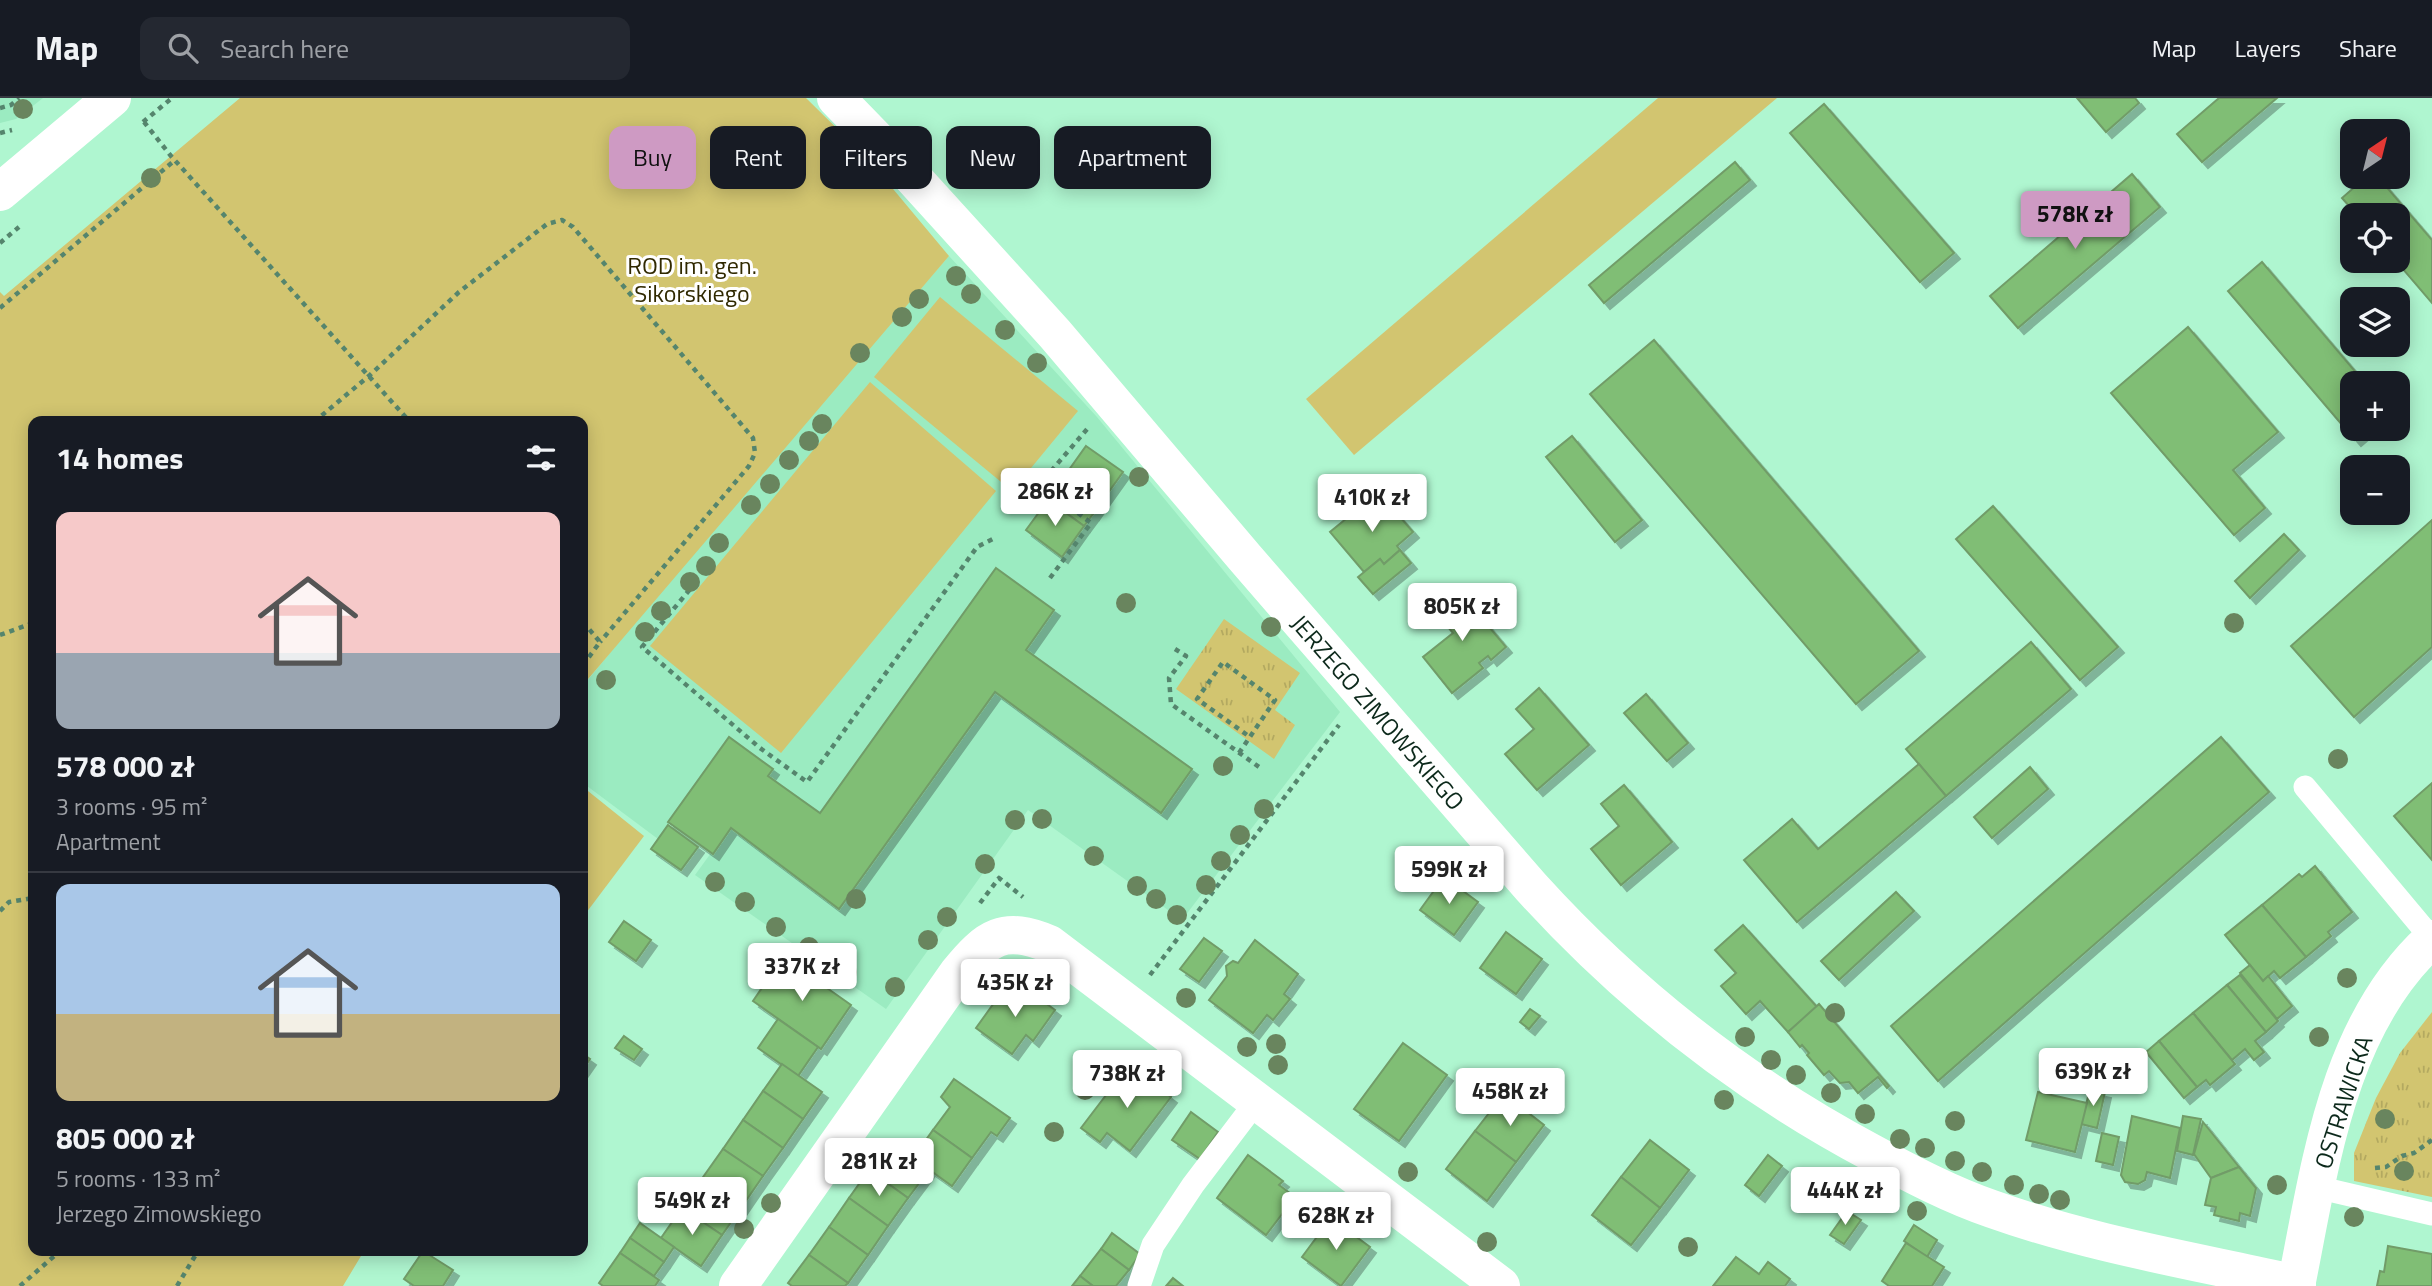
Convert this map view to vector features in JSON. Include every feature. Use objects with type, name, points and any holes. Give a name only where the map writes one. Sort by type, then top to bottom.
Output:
[{"type":"street","points":[[0,192],[112,98]]},
{"type":"street","name":"JERZEGO ZIMOWSKIEGO","points":[[836,98],[907,171],[1055,334],[1246,559],[1539,896],[1624,979],[1685,1030],[1766,1091],[1802,1114],[1889,1163],[1955,1195],[2027,1221],[2296,1285]]},
{"type":"street","points":[[738,1286],[958,973],[986,944],[1006,934],[1029,935],[1049,944],[1502,1286]]},
{"type":"street","name":"OSTRAWICKA","points":[[2296,1285],[2316,1187],[2337,1104],[2361,1040],[2391,984],[2415,954],[2432,939]]},
{"type":"lane","points":[[2305,787],[2432,939]]},
{"type":"lane","points":[[1139,1286],[1153,1245],[1192,1185],[1256,1102]]},
{"type":"lane","points":[[2316,1187],[2432,1213]]},
{"type":"path","points":[[0,108],[11,105],[19,98]]},
{"type":"path","points":[[144,121],[175,160],[405,416]]},
{"type":"path","points":[[0,308],[175,160]]},
{"type":"path","points":[[321,416],[370,375],[459,292],[547,225],[562,220],[573,227],[753,438],[755,453],[749,466],[588,658]]},
{"type":"path","points":[[1031,496],[1089,427]]},
{"type":"path","points":[[1040,484],[1091,523],[1050,578]]},
{"type":"path","points":[[696,582],[642,647],[760,748],[807,782],[977,547],[995,538]]},
{"type":"path","points":[[0,635],[28,625]]},
{"type":"path","points":[[588,628],[600,642]]},
{"type":"path","points":[[1175,649],[1185,656],[1169,678],[1171,704],[1259,767]]},
{"type":"path","points":[[1238,753],[1250,737],[1275,700],[1223,663],[1197,699],[1250,737]]},
{"type":"path","points":[[1129,1003],[1337,727]]},
{"type":"path","points":[[976,909],[999,878],[1032,903]]},
{"type":"path","points":[[0,911],[9,902],[28,899]]},
{"type":"path","points":[[2373,1168],[2386,1167],[2432,1140]]},
{"type":"path","points":[[20,1286],[54,1256]]},
{"type":"path","points":[[177,1286],[195,1256]]},
{"type":"shaded area","points":[[0,98],[43,98],[16,119],[0,123]]},
{"type":"shaded area","points":[[949,256],[1097,417],[1340,712],[1182,920],[1028,810],[886,1009],[695,875],[711,853],[670,823],[658,839],[588,787],[588,680],[685,561]]},
{"type":"green space","name":"ROD im. gen. Sikorskiego","points":[[240,98],[806,98],[834,126],[820,126],[820,189],[893,189],[949,256],[588,679],[588,416],[28,416],[28,1256],[361,1256],[343,1286],[0,1286],[0,292],[4,296]]},
{"type":"green space","points":[[1658,98],[1777,98],[1354,455],[1306,399]]},
{"type":"green space","points":[[940,297],[1078,411],[1012,491],[874,377]]},
{"type":"green space","points":[[870,382],[996,491],[781,753],[650,646]]},
{"type":"green space","points":[[1224,619],[1300,673],[1275,710],[1295,725],[1274,759],[1176,689]]},
{"type":"green space","points":[[588,791],[644,836],[588,910]]},
{"type":"green space","points":[[2432,1012],[2432,1197],[2354,1181],[2354,1153],[2376,1098],[2400,1053]]},
{"type":"building","points":[[2077,98],[2135,98],[2139,103],[2106,132]]},
{"type":"building","points":[[2219,98],[2277,98],[2202,162],[2177,134]]},
{"type":"building","points":[[1824,104],[1954,253],[1920,282],[1790,133]]},
{"type":"building","points":[[1735,162],[1750,180],[1604,303],[1589,285]]},
{"type":"building","points":[[2132,174],[2160,207],[2018,328],[1990,296]]},
{"type":"building","points":[[2352,189],[2388,189],[2400,203],[2346,203],[2342,198]]},
{"type":"building","points":[[2410,214],[2432,240],[2432,303],[2406,273],[2410,273]]},
{"type":"building","points":[[2262,262],[2340,354],[2340,357],[2355,371],[2340,371],[2340,422],[2228,291]]},
{"type":"building","points":[[2188,327],[2278,432],[2233,470],[2265,508],[2234,535],[2111,393]]},
{"type":"building","points":[[1654,340],[1919,651],[1856,704],[1590,394]]},
{"type":"building","points":[[1572,436],[1642,520],[1615,542],[1546,457]]},
{"type":"building","points":[[1086,446],[1123,472],[1093,514],[1056,488]]},
{"type":"building","points":[[1056,488],[1093,514],[1084,526],[1048,500]]},
{"type":"building","points":[[1381,495],[1413,532],[1397,546],[1400,550],[1384,564],[1380,559],[1364,572],[1330,532],[1358,509],[1361,512]]},
{"type":"building","points":[[1048,500],[1084,526],[1062,557],[1026,530]]},
{"type":"building","points":[[1993,506],[2118,647],[2080,680],[1956,539]]},
{"type":"building","points":[[2432,520],[2432,647],[2354,717],[2291,646]]},
{"type":"building","points":[[2284,534],[2299,550],[2250,598],[2235,581]]},
{"type":"building","points":[[1400,550],[1411,563],[1373,594],[1358,577],[1380,559],[1384,564]]},
{"type":"building","points":[[996,568],[1054,610],[1026,650],[1192,769],[1161,813],[995,692],[839,909],[731,828],[713,854],[668,822],[729,737],[773,769],[768,776],[820,813]]},
{"type":"building","points":[[1458,590],[1506,647],[1491,660],[1488,656],[1479,663],[1483,668],[1452,693],[1423,657],[1453,633],[1434,610]]},
{"type":"building","points":[[2031,642],[2071,689],[1946,796],[1906,749]]},
{"type":"building","points":[[1539,688],[1589,745],[1537,790],[1505,754],[1534,729],[1516,709]]},
{"type":"building","points":[[1646,694],[1688,743],[1667,761],[1624,713]]},
{"type":"building","points":[[2221,737],[2269,792],[1938,1081],[1891,1026]]},
{"type":"building","points":[[1919,764],[1946,796],[1797,922],[1744,860],[1792,819],[1818,849]]},
{"type":"building","points":[[2030,767],[2048,789],[1992,838],[1974,817]]},
{"type":"building","points":[[2432,783],[2432,860],[2394,816]]},
{"type":"building","points":[[1624,785],[1672,842],[1621,885],[1591,849],[1619,826],[1601,804]]},
{"type":"building","points":[[668,825],[698,847],[681,870],[651,849]]},
{"type":"building","points":[[2315,866],[2352,912],[2328,932],[2331,936],[2306,957],[2262,905],[2299,874],[2302,877]]},
{"type":"building","points":[[1444,877],[1478,902],[1454,935],[1420,910]]},
{"type":"building","points":[[1896,892],[1914,911],[1839,980],[1821,961]]},
{"type":"building","points":[[2262,905],[2306,957],[2280,978],[2274,971],[2263,981],[2225,935]]},
{"type":"building","points":[[624,921],[651,940],[636,961],[609,942]]},
{"type":"building","points":[[1743,925],[1817,1007],[1788,1032],[1760,1001],[1746,1014],[1721,986],[1736,973],[1715,950]]},
{"type":"building","points":[[1506,932],[1542,959],[1516,994],[1480,968]]},
{"type":"building","points":[[1204,938],[1222,951],[1199,982],[1180,969]]},
{"type":"building","points":[[1255,940],[1298,974],[1284,994],[1290,999],[1273,1020],[1267,1015],[1253,1033],[1209,1000],[1227,976],[1226,966],[1233,961],[1238,963]]},
{"type":"building","points":[[783,957],[851,1005],[821,1049],[753,1001]]},
{"type":"building","points":[[2250,965],[2263,981],[2268,976],[2292,1006],[2277,1019],[2240,973]]},
{"type":"building","points":[[2240,975],[2278,1021],[2266,1032],[2227,985]]},
{"type":"building","points":[[1018,983],[1055,1010],[1033,1041],[1026,1035],[1012,1054],[976,1028],[999,996],[1004,1001]]},
{"type":"building","points":[[2227,985],[2266,1032],[2255,1041],[2264,1052],[2254,1060],[2245,1049],[2232,1060],[2193,1013]]},
{"type":"building","points":[[1819,1004],[1889,1086],[1887,1088],[1878,1077],[1858,1093],[1849,1082],[1840,1083],[1829,1071],[1824,1075],[1807,1055],[1809,1053],[1802,1045],[1800,1047],[1788,1032]]},
{"type":"building","points":[[1530,1009],[1540,1016],[1529,1029],[1520,1022]]},
{"type":"building","points":[[2193,1013],[2235,1064],[2210,1085],[2206,1080],[2197,1087],[2159,1041]]},
{"type":"building","points":[[778,1019],[818,1047],[798,1076],[758,1048]]},
{"type":"building","points":[[624,1036],[642,1049],[634,1060],[615,1048]]},
{"type":"building","points":[[2159,1041],[2197,1087],[2184,1098],[2146,1052]]},
{"type":"building","points":[[1403,1043],[1447,1075],[1399,1141],[1354,1109]]},
{"type":"building","points":[[782,1064],[822,1092],[803,1119],[763,1091]]},
{"type":"building","points":[[1129,1065],[1171,1097],[1130,1151],[1107,1133],[1100,1142],[1081,1128]]},
{"type":"building","points":[[954,1079],[1010,1118],[997,1136],[991,1132],[972,1158],[933,1130],[950,1107],[941,1097]]},
{"type":"building","points":[[2090,1089],[2105,1092],[2097,1128],[2081,1124]]},
{"type":"building","points":[[763,1091],[803,1119],[783,1148],[743,1120]]},
{"type":"building","points":[[2038,1092],[2087,1103],[2075,1152],[2026,1140]]},
{"type":"building","points":[[1504,1094],[1544,1125],[1516,1162],[1475,1131]]},
{"type":"building","points":[[1191,1112],[1218,1132],[1200,1159],[1172,1140]]},
{"type":"building","points":[[2132,1116],[2180,1128],[2170,1178],[2147,1172],[2145,1180],[2138,1184],[2125,1182],[2121,1175]]},
{"type":"building","points":[[2183,1116],[2201,1119],[2193,1155],[2177,1151]]},
{"type":"building","points":[[743,1120],[783,1148],[763,1176],[723,1149]]},
{"type":"building","points":[[2203,1122],[2239,1167],[2211,1178],[2194,1154]]},
{"type":"building","points":[[933,1130],[972,1158],[952,1186],[913,1158]]},
{"type":"building","points":[[1475,1131],[1516,1162],[1487,1201],[1446,1169]]},
{"type":"building","points":[[2102,1133],[2119,1137],[2113,1165],[2096,1161]]},
{"type":"building","points":[[1650,1140],[1689,1170],[1660,1208],[1621,1177]]},
{"type":"building","points":[[890,1141],[929,1170],[908,1198],[869,1170]]},
{"type":"building","points":[[723,1149],[763,1176],[741,1208],[701,1180]]},
{"type":"building","points":[[1248,1155],[1283,1181],[1279,1185],[1295,1197],[1266,1235],[1217,1198]]},
{"type":"building","points":[[1768,1155],[1782,1166],[1759,1196],[1745,1185]]},
{"type":"building","points":[[2239,1167],[2256,1188],[2250,1216],[2240,1213],[2239,1221],[2214,1215],[2216,1207],[2205,1205],[2211,1178]]},
{"type":"building","points":[[869,1170],[908,1198],[888,1226],[849,1198]]},
{"type":"building","points":[[1621,1177],[1660,1208],[1631,1245],[1592,1215]]},
{"type":"building","points":[[701,1180],[741,1208],[722,1235],[682,1208]]},
{"type":"building","points":[[849,1198],[888,1226],[868,1255],[829,1227]]},
{"type":"building","points":[[682,1208],[722,1235],[701,1266],[661,1238]]},
{"type":"building","points":[[1847,1211],[1861,1220],[1844,1244],[1830,1235]]},
{"type":"building","points":[[1331,1218],[1370,1247],[1341,1286],[1302,1257]]},
{"type":"building","points":[[640,1223],[674,1247],[664,1262],[630,1238]]},
{"type":"building","points":[[1914,1225],[1937,1240],[1927,1257],[1904,1241]]},
{"type":"building","points":[[829,1227],[868,1255],[848,1283],[809,1255]]},
{"type":"building","points":[[1112,1233],[1140,1254],[1129,1270],[1101,1249]]},
{"type":"building","points":[[630,1238],[664,1262],[654,1276],[620,1253]]},
{"type":"building","points":[[1906,1243],[1944,1267],[1932,1286],[1889,1286],[1882,1281]]},
{"type":"building","points":[[2388,1246],[2432,1254],[2432,1286],[2377,1286],[2380,1271],[2384,1272]]},
{"type":"building","points":[[1101,1249],[1129,1270],[1116,1286],[1093,1286],[1080,1276]]},
{"type":"building","points":[[620,1253],[659,1280],[655,1286],[603,1286],[599,1283]]},
{"type":"building","points":[[809,1255],[848,1283],[845,1286],[792,1286],[788,1283]]},
{"type":"building","points":[[420,1256],[431,1256],[453,1270],[443,1286],[414,1286],[404,1279]]},
{"type":"building","points":[[1736,1257],[1759,1274],[1768,1262],[1790,1279],[1785,1286],[1713,1286]]},
{"type":"building","points":[[1080,1276],[1093,1286],[1072,1286]]},
{"type":"building","points":[[1173,1278],[1183,1286],[1166,1286]]}]
